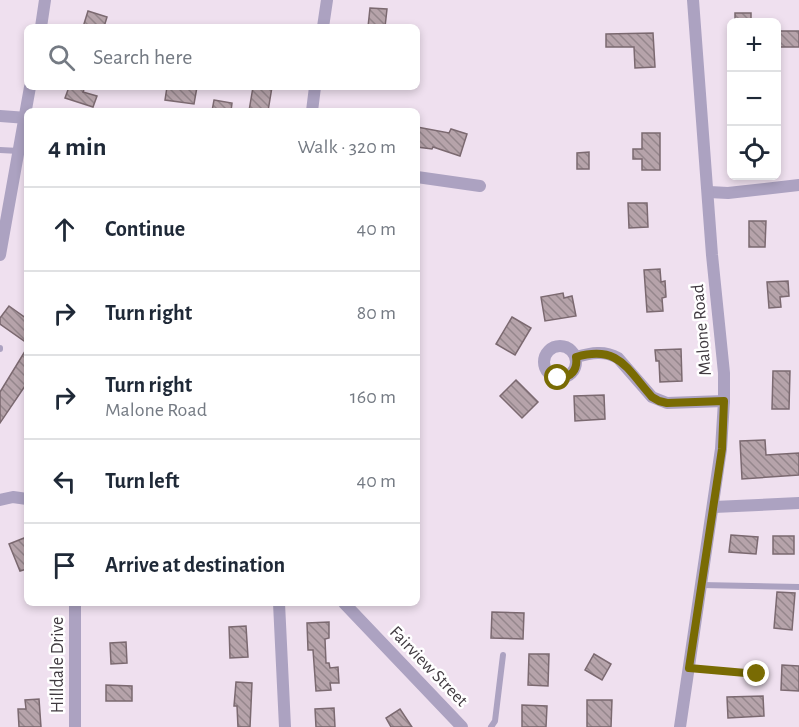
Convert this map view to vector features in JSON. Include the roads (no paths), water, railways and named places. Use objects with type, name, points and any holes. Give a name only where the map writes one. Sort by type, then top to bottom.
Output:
[{"type":"street","points":[[41,24],[45,0]]},
{"type":"street","points":[[324,24],[327,0]]},
{"type":"street","name":"Malone Road","points":[[680,727],[722,449],[724,401],[724,373],[712,255],[693,0]]},
{"type":"street","points":[[27,108],[30,90]]},
{"type":"street","points":[[312,108],[315,90]]},
{"type":"street","points":[[0,116],[24,118]]},
{"type":"street","points":[[0,255],[24,128]]},
{"type":"street","points":[[420,177],[480,186]]},
{"type":"street","points":[[709,192],[728,193],[799,185]]},
{"type":"street","points":[[576,357],[592,353],[618,358],[652,397],[659,401],[678,403],[724,401]]},
{"type":"street","points":[[0,500],[12,497],[24,499]]},
{"type":"street","points":[[714,507],[799,503]]},
{"type":"street","name":"Hilldale Drive","points":[[75,606],[75,727]]},
{"type":"street","points":[[279,606],[285,727]]},
{"type":"street","name":"Fairview Street","points":[[347,606],[462,727]]},
{"type":"lane","points":[[0,150],[19,152]]},
{"type":"lane","points":[[701,585],[799,587]]},
{"type":"lane","points":[[491,727],[495,721],[503,655]]},
{"type":"lane","points":[[689,668],[757,674]]}]
